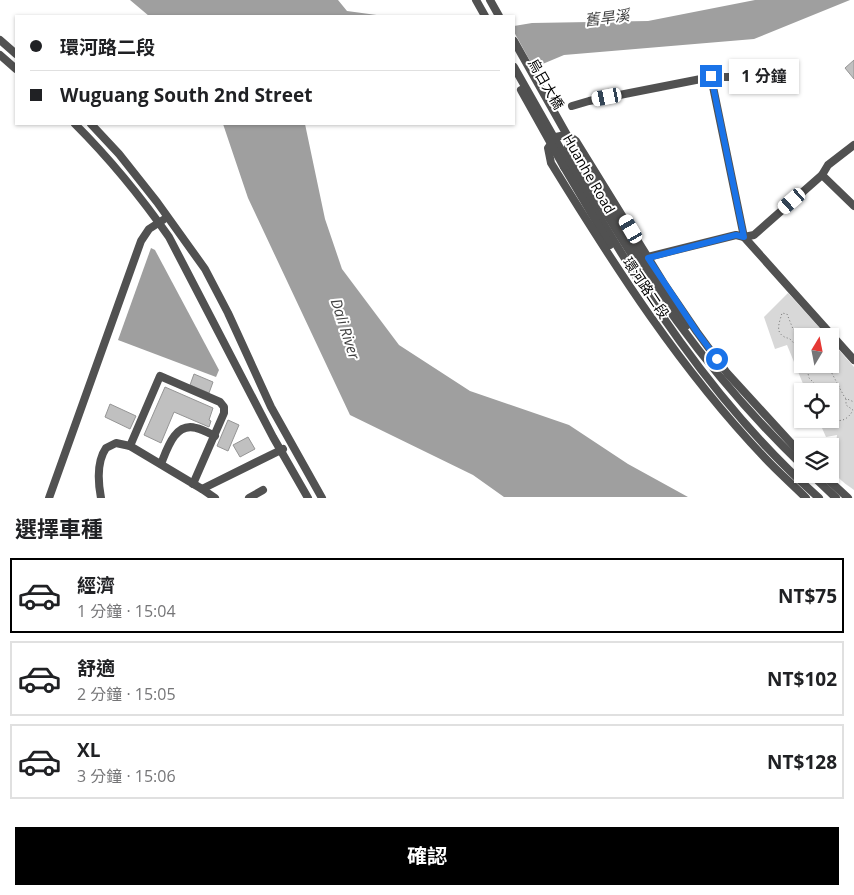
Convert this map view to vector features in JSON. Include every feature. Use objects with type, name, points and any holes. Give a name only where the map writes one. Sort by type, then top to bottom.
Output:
[{"type":"street","points":[[471,0],[479,15]]},
{"type":"street","points":[[476,0],[484,15]]},
{"type":"street","points":[[484,0],[493,15]]},
{"type":"street","points":[[490,0],[499,15]]},
{"type":"street","points":[[0,40],[15,53]]},
{"type":"street","points":[[515,43],[645,299],[678,347],[733,415],[760,453]]},
{"type":"street","name":"烏日大橋","points":[[515,54],[599,209],[655,292],[688,339],[720,379],[794,458]]},
{"type":"street","points":[[0,55],[15,68]]},
{"type":"street","name":"Huanhe Road","points":[[515,68],[649,296],[713,385],[765,445],[819,498]]},
{"type":"street","points":[[711,76],[744,237],[854,360]]},
{"type":"street","points":[[572,106],[711,76],[734,77]]},
{"type":"street","points":[[515,79],[599,209],[698,342],[748,404],[780,432]]},
{"type":"street","points":[[76,125],[111,161],[149,207],[159,223],[182,261],[280,450],[308,498]]},
{"type":"street","points":[[91,125],[119,154],[168,216],[205,269],[217,290],[271,407],[322,498]]},
{"type":"street","name":"環河路二段","points":[[794,447],[727,372],[697,332],[648,258],[581,148],[571,137],[564,135],[556,137],[548,148],[551,163],[641,304],[706,391],[760,453],[806,498]]},
{"type":"street","points":[[648,258],[736,235],[744,237],[754,235],[822,175],[828,165],[854,145]]},
{"type":"street","points":[[822,175],[854,206]]},
{"type":"street","points":[[49,498],[141,241],[144,234],[168,216]]},
{"type":"street","points":[[130,446],[160,376],[223,404],[224,413],[193,484]]},
{"type":"street","points":[[160,464],[172,437],[178,432],[192,427],[214,436]]},
{"type":"street","points":[[101,498],[100,471],[103,452],[110,444],[116,443],[130,446],[214,498]]},
{"type":"street","points":[[202,489],[291,445]]},
{"type":"street","points":[[820,483],[836,498]]},
{"type":"street","points":[[832,483],[848,498]]},
{"type":"street","points":[[249,498],[262,490]]},
{"type":"path","points":[[794,330],[787,314],[782,313],[778,325],[779,332],[790,340],[794,346]]},
{"type":"path","points":[[839,387],[846,399],[846,405],[853,410],[850,416],[842,421],[839,421]]},
{"type":"path","points":[[846,399],[854,402]]},
{"type":"shaded area","points":[[788,293],[820,328],[794,328],[794,362],[787,345],[775,349],[764,317]]},
{"type":"shaded area","points":[[839,350],[854,367],[854,490],[839,478],[839,438],[837,438],[837,435],[826,437],[822,428],[839,428],[839,383],[803,383],[799,373],[839,373]]},
{"type":"water","points":[[130,0],[338,0],[347,11],[377,15],[148,15]]},
{"type":"water","points":[[755,0],[850,0],[754,39],[564,55],[515,76],[515,26],[532,23],[648,21]]},
{"type":"water","name":"Dali River","points":[[223,125],[305,125],[325,219],[342,269],[399,345],[470,391],[569,425],[628,464],[688,497],[504,497],[473,475],[350,415],[248,198]]},
{"type":"water","points":[[151,248],[155,250],[219,370],[216,377],[118,340]]},
{"type":"pier","points":[[515,34],[535,70],[515,79]]},
{"type":"building","points":[[854,60],[854,79],[845,68]]},
{"type":"building","points":[[194,374],[213,382],[209,393],[190,385]]},
{"type":"building","points":[[165,387],[213,408],[209,427],[174,412],[161,443],[144,435]]},
{"type":"building","points":[[110,404],[136,416],[130,429],[105,417]]},
{"type":"building","points":[[228,420],[239,425],[228,451],[217,446]]},
{"type":"building","points":[[248,437],[255,449],[240,457],[233,445]]},
{"type":"route","points":[[711,76],[744,237],[736,235],[648,258],[717,359]]},
{"type":"water label","name":"舊旱溪","points":[[607,18]]}]
